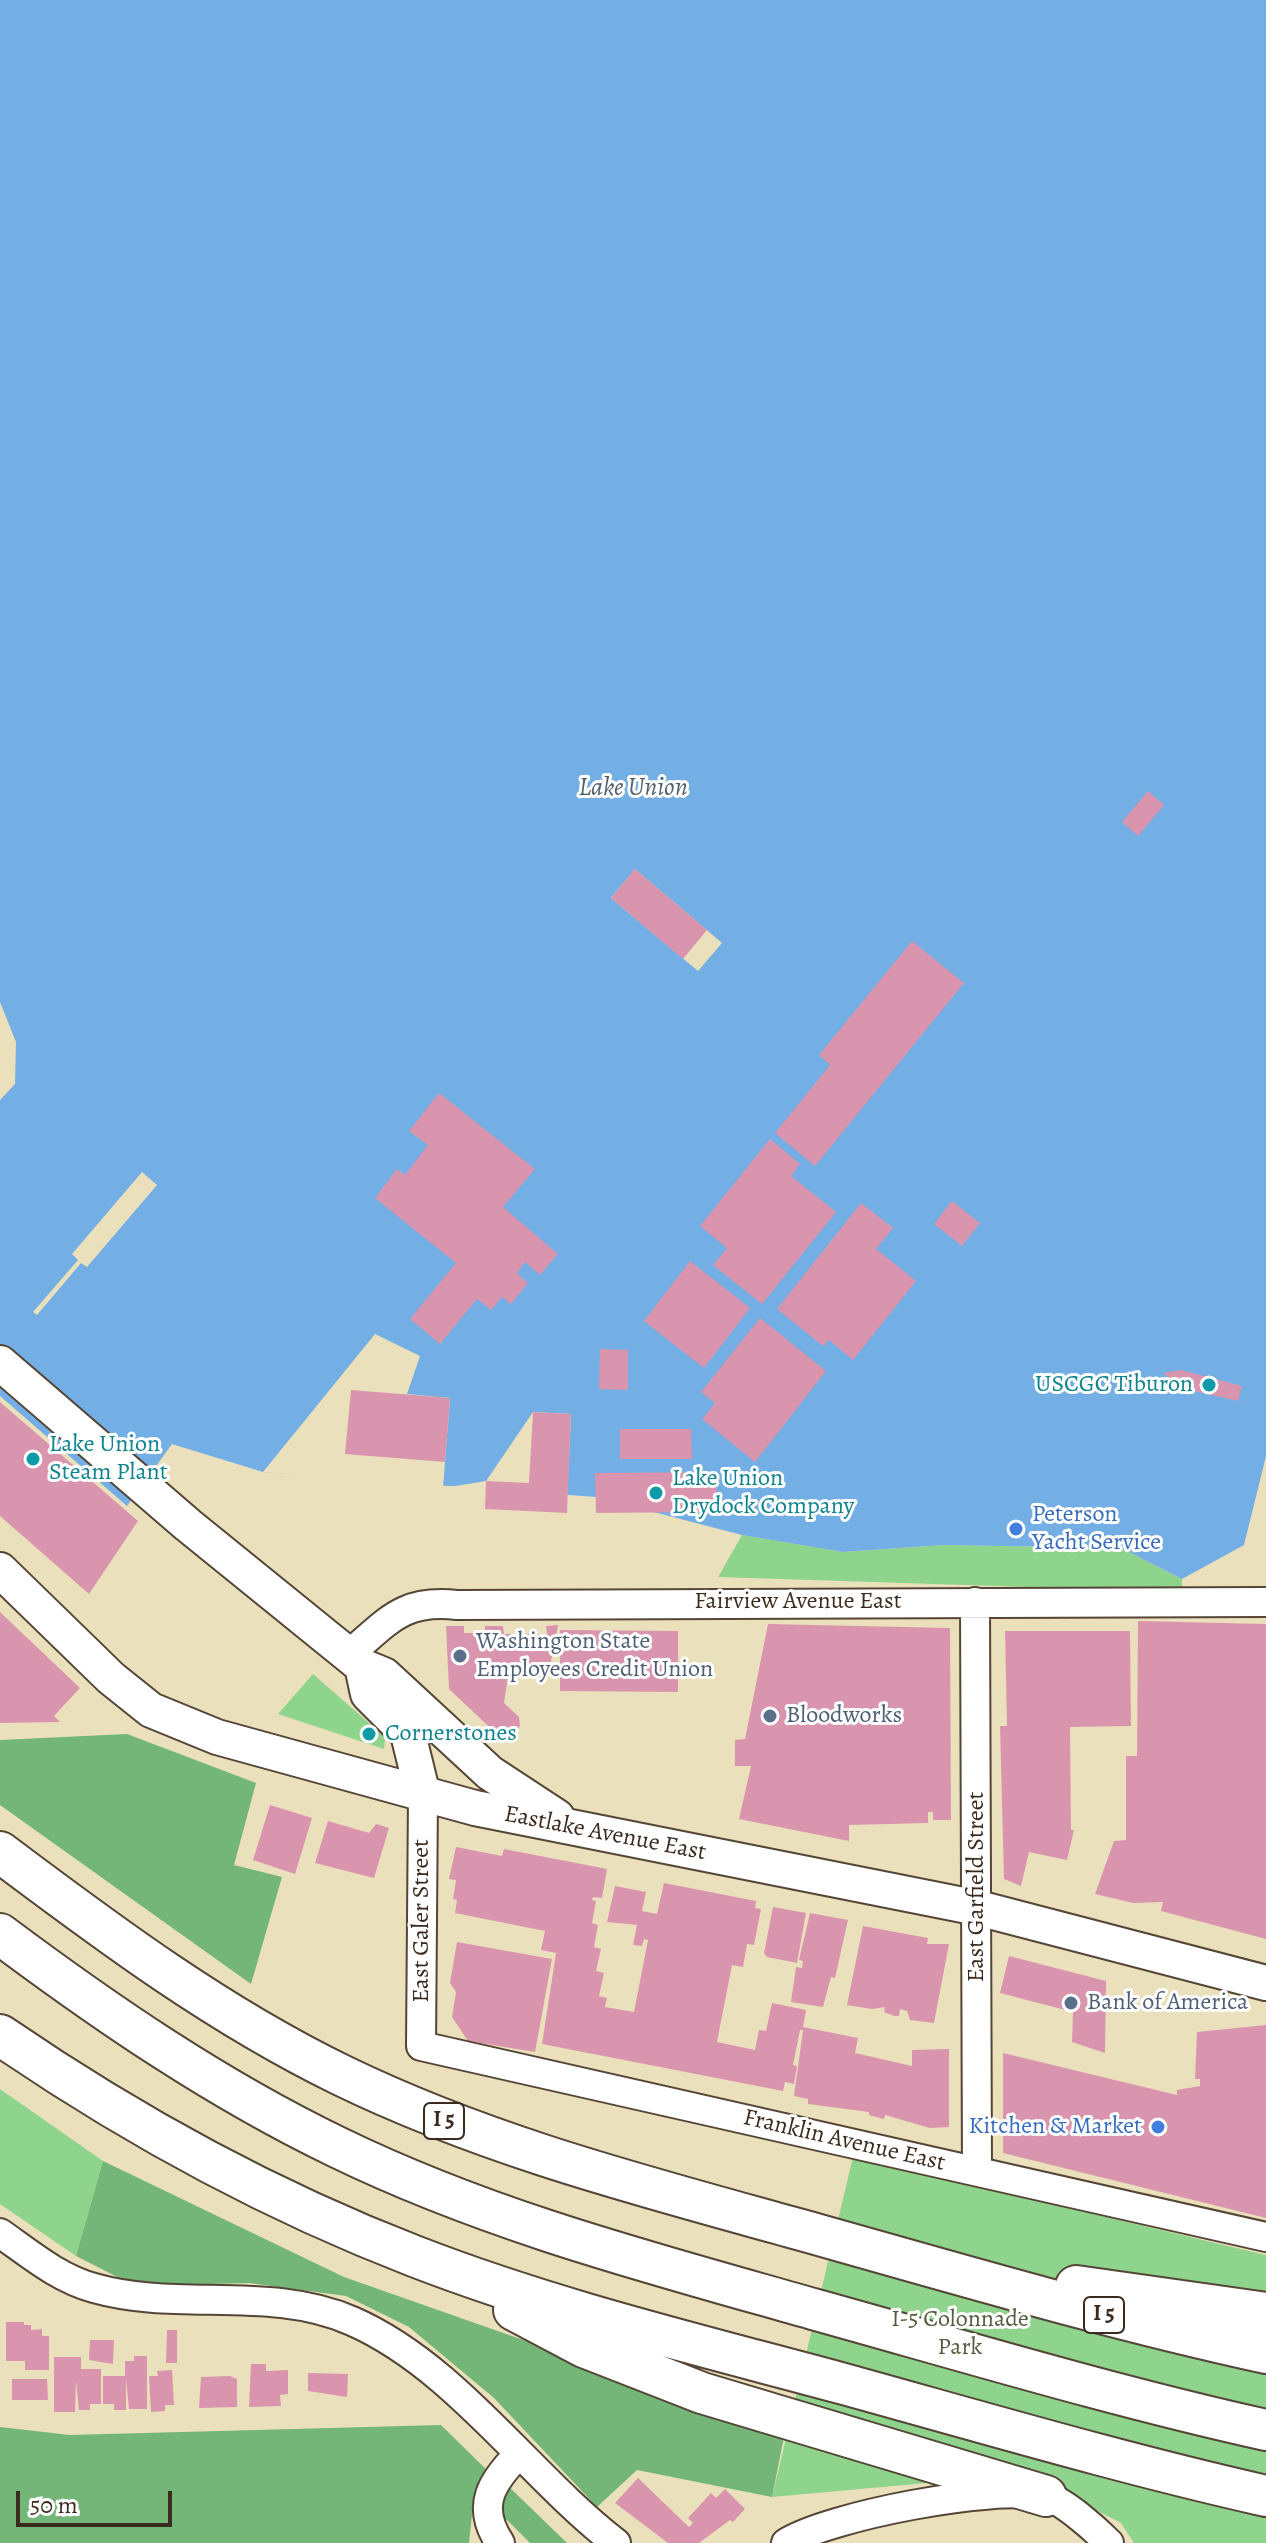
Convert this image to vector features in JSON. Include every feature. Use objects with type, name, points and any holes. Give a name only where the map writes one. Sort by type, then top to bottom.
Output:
[{"type":"highway","name":"I 5","points":[[0,1852],[188,1988],[295,2051],[383,2095],[475,2133],[569,2165],[1123,2321],[1266,2353]]},
{"type":"highway","points":[[0,1936],[147,2040],[252,2103],[394,2173],[555,2235],[1092,2387],[1266,2430]]},
{"type":"highway","points":[[0,2035],[89,2094],[198,2157],[281,2199],[415,2257],[584,2347],[702,2393],[1046,2496]]},
{"type":"highway","points":[[415,2257],[587,2314],[1101,2455],[1266,2496]]},
{"type":"highway","points":[[943,2270],[1266,2313]]},
{"type":"main road","points":[[0,1363],[188,1525],[355,1661],[384,1675],[500,1780],[579,1829]]},
{"type":"main road","name":"Eastlake Avenue East","points":[[0,1570],[111,1678],[151,1710],[217,1737],[423,1795],[978,1908],[1266,1983]]},
{"type":"main road","points":[[355,1661],[368,1694],[408,1734],[423,1795]]},
{"type":"street","name":"Fairview Avenue East","points":[[355,1661],[390,1618],[427,1601],[457,1605],[1266,1602]]},
{"type":"street","name":"East Garfield Street","points":[[975,1602],[977,2171]]},
{"type":"street","name":"East Galer Street","points":[[421,2046],[423,1795]]},
{"type":"street","name":"Franklin Avenue East","points":[[421,2046],[1266,2237]]},
{"type":"street","points":[[0,2233],[60,2275],[92,2287],[162,2299],[291,2302],[354,2322],[427,2367],[616,2543]]},
{"type":"street","points":[[500,2543],[494,2533],[488,2506],[490,2490],[497,2476],[519,2454]]},
{"type":"street","points":[[786,2543],[838,2523],[887,2510],[971,2496],[1046,2496],[1109,2543]]},
{"type":"green space","points":[[742,1535],[843,1552],[943,1545],[1121,1548],[1182,1579],[1182,1592],[718,1577]]},
{"type":"green space","points":[[313,1674],[385,1737],[384,1749],[278,1714]]},
{"type":"green space","points":[[127,1734],[256,1783],[234,1865],[282,1877],[251,1984],[0,1805],[0,1740]]},
{"type":"green space","points":[[0,2089],[103,2161],[76,2256],[0,2204]]},
{"type":"green space","name":"I-5 Colonnade Park","points":[[853,2157],[1266,2255],[1266,2543],[1134,2543],[1121,2523],[1026,2474],[772,2497]]},
{"type":"green space","points":[[103,2161],[344,2277],[785,2432],[772,2497],[637,2470],[597,2507],[494,2398],[409,2327],[346,2296],[249,2283],[135,2286],[76,2256]]},
{"type":"green space","points":[[441,2425],[493,2476],[473,2505],[469,2543],[0,2543],[0,2427],[70,2435]]},
{"type":"green space","points":[[506,2484],[567,2543],[530,2543],[501,2514]]},
{"type":"water","name":"Lake Union","points":[[0,0],[1266,0],[1266,1456],[1244,1545],[1182,1579],[1121,1548],[943,1545],[843,1552],[742,1535],[596,1497],[263,1472],[172,1444],[127,1506],[0,1396],[0,1100],[15,1084],[16,1042],[0,1002]]},
{"type":"pier","points":[[635,869],[722,943],[698,971],[611,898]]},
{"type":"pier","points":[[142,1172],[157,1185],[87,1267],[81,1263],[37,1315],[33,1312],[78,1260],[72,1254]]},
{"type":"pier","points":[[375,1334],[420,1356],[407,1394],[450,1398],[443,1488],[486,1481],[533,1412],[571,1414],[567,1497],[442,1488],[263,1472]]},
{"type":"building","points":[[1148,791],[1164,805],[1138,836],[1122,822]]},
{"type":"building","points":[[635,869],[707,930],[683,959],[611,898]]},
{"type":"building","points":[[912,941],[964,983],[815,1166],[775,1133],[830,1065],[819,1055]]},
{"type":"building","points":[[439,1093],[535,1169],[503,1207],[558,1254],[540,1275],[525,1262],[517,1273],[528,1283],[511,1304],[502,1297],[491,1310],[477,1299],[440,1344],[410,1319],[456,1263],[375,1198],[397,1169],[405,1175],[428,1145],[409,1131]]},
{"type":"building","points":[[770,1139],[800,1164],[791,1176],[836,1212],[762,1304],[713,1265],[727,1248],[700,1226]]},
{"type":"building","points":[[952,1201],[980,1223],[962,1246],[934,1224]]},
{"type":"building","points":[[861,1203],[893,1228],[876,1249],[916,1281],[853,1360],[829,1340],[823,1346],[777,1309]]},
{"type":"building","points":[[690,1261],[750,1308],[704,1368],[644,1321]]},
{"type":"building","points":[[760,1318],[826,1371],[755,1462],[702,1419],[715,1403],[701,1392]]},
{"type":"building","points":[[600,1349],[628,1350],[628,1390],[599,1389]]},
{"type":"building","name":"USCGC Tiburon","points":[[1181,1370],[1242,1386],[1238,1401],[1185,1389],[1163,1373]]},
{"type":"building","points":[[351,1390],[450,1398],[445,1462],[345,1454]]},
{"type":"building","name":"Lake Union Steam Plant","points":[[0,1402],[138,1521],[89,1594],[0,1516]]},
{"type":"building","points":[[533,1412],[571,1414],[567,1513],[485,1509],[486,1481],[529,1483]]},
{"type":"building","points":[[620,1429],[691,1429],[692,1459],[620,1459]]},
{"type":"building","name":"Lake Union Drydock Company","points":[[716,1472],[717,1512],[596,1513],[595,1473]]},
{"type":"building","points":[[0,1612],[80,1688],[54,1716],[60,1722],[0,1723]]},
{"type":"building","points":[[1138,1621],[1266,1624],[1266,1939],[1161,1911],[1163,1902],[1133,1903],[1095,1894],[1114,1841],[1126,1840],[1126,1756],[1137,1756]]},
{"type":"building","points":[[768,1624],[950,1628],[951,1820],[933,1820],[933,1812],[928,1812],[928,1823],[849,1825],[849,1841],[739,1819],[751,1766],[735,1766],[735,1740],[745,1739]]},
{"type":"building","points":[[558,1625],[548,1677],[508,1677],[504,1703],[519,1717],[520,1726],[510,1738],[501,1738],[449,1689],[446,1626],[464,1626],[464,1633],[485,1633],[485,1626],[503,1626],[504,1634],[547,1634],[546,1626]]},
{"type":"building","points":[[560,1630],[678,1631],[678,1692],[560,1691]]},
{"type":"building","points":[[1005,1631],[1130,1631],[1131,1726],[1070,1727],[1071,1830],[1074,1830],[1067,1860],[1029,1852],[1021,1886],[1004,1879],[1000,1726],[1007,1726]]},
{"type":"building","points":[[270,1805],[312,1818],[295,1874],[253,1860]]},
{"type":"building","points":[[328,1821],[369,1833],[376,1824],[389,1828],[374,1878],[315,1863]]},
{"type":"building","points":[[456,1847],[502,1856],[504,1849],[607,1869],[602,1898],[593,1897],[592,1900],[596,1901],[592,1923],[598,1925],[594,1947],[601,1949],[596,1971],[604,1973],[599,1996],[607,1998],[605,2007],[634,2012],[648,1940],[644,1939],[642,1946],[633,1945],[637,1925],[607,1922],[615,1886],[646,1892],[642,1911],[657,1914],[664,1883],[756,1901],[755,1908],[761,1909],[754,1945],[747,1944],[743,1967],[732,1965],[717,2042],[755,2050],[759,2030],[766,2031],[772,2003],[806,2010],[803,2027],[858,2038],[855,2053],[912,2066],[912,2050],[949,2049],[949,2127],[930,2128],[885,2115],[884,2119],[869,2115],[869,2112],[808,2104],[808,2099],[794,2096],[803,2030],[800,2030],[793,2065],[797,2066],[794,2084],[785,2082],[783,2091],[542,2044],[556,1953],[541,1950],[545,1931],[455,1913],[457,1900],[453,1899],[456,1880],[449,1879]]},
{"type":"building","points":[[773,1907],[806,1913],[797,1963],[767,1957],[764,1953]]},
{"type":"building","points":[[810,1913],[848,1920],[835,1978],[831,1977],[823,2007],[791,2002],[796,1967],[802,1968],[803,1961],[799,1960]]},
{"type":"building","points":[[863,1926],[928,1938],[927,1944],[949,1944],[934,2023],[910,2020],[907,2011],[900,2009],[899,2016],[894,2016],[884,2012],[885,2007],[872,2009],[847,2005]]},
{"type":"building","points":[[457,1942],[552,1959],[535,2052],[468,2041],[452,2017],[456,1992],[450,1983]]},
{"type":"building","name":"Bank of America","points":[[1009,1956],[1106,1981],[1105,2053],[1072,2042],[1073,2012],[1000,1993]]},
{"type":"building","points":[[1266,2025],[1266,2218],[1003,2153],[1003,2053],[1177,2095],[1177,2090],[1200,2086],[1200,2079],[1195,2079],[1197,2032]]},
{"type":"building","points":[[6,2322],[24,2322],[24,2325],[31,2325],[31,2330],[42,2329],[42,2336],[49,2336],[49,2370],[25,2370],[25,2361],[6,2361]]},
{"type":"building","points":[[167,2330],[177,2330],[177,2363],[166,2363]]},
{"type":"building","points":[[90,2340],[114,2340],[113,2364],[89,2360]]},
{"type":"building","points":[[134,2356],[147,2356],[147,2409],[129,2409],[126,2379],[126,2410],[114,2410],[114,2404],[103,2404],[103,2376],[125,2376],[125,2361],[134,2361]]},
{"type":"building","points":[[54,2357],[81,2357],[81,2369],[101,2369],[101,2404],[90,2404],[90,2410],[79,2410],[76,2381],[75,2412],[54,2412]]},
{"type":"building","points":[[251,2364],[266,2364],[266,2371],[288,2370],[288,2394],[280,2395],[281,2406],[249,2407]]},
{"type":"building","points":[[172,2370],[174,2405],[165,2405],[165,2411],[151,2412],[149,2376],[158,2376],[157,2371]]},
{"type":"building","points":[[308,2373],[348,2374],[347,2397],[308,2391]]},
{"type":"building","points":[[230,2376],[237,2379],[237,2407],[199,2408],[201,2377]]},
{"type":"building","points":[[12,2379],[47,2379],[48,2400],[12,2400]]},
{"type":"building","points":[[638,2478],[689,2527],[693,2523],[688,2518],[711,2493],[716,2498],[725,2489],[745,2509],[733,2522],[730,2520],[699,2543],[668,2543],[615,2503]]},
{"type":"place","name":"USCGC Tiburon","points":[[1209,1385]]},
{"type":"place","name":"Lake Union Steam Plant","points":[[33,1459]]},
{"type":"place","name":"Lake Union Drydock Company","points":[[656,1493]]},
{"type":"place","name":"Peterson Yacht Service","points":[[1016,1529]]},
{"type":"place","name":"Washington State Employees Credit Union","points":[[460,1656]]},
{"type":"place","name":"Bloodworks","points":[[770,1716]]},
{"type":"place","name":"Cornerstones","points":[[369,1734]]},
{"type":"place","name":"Bank of America","points":[[1071,2003]]},
{"type":"place","name":"Kitchen & Market","points":[[1158,2127]]}]
